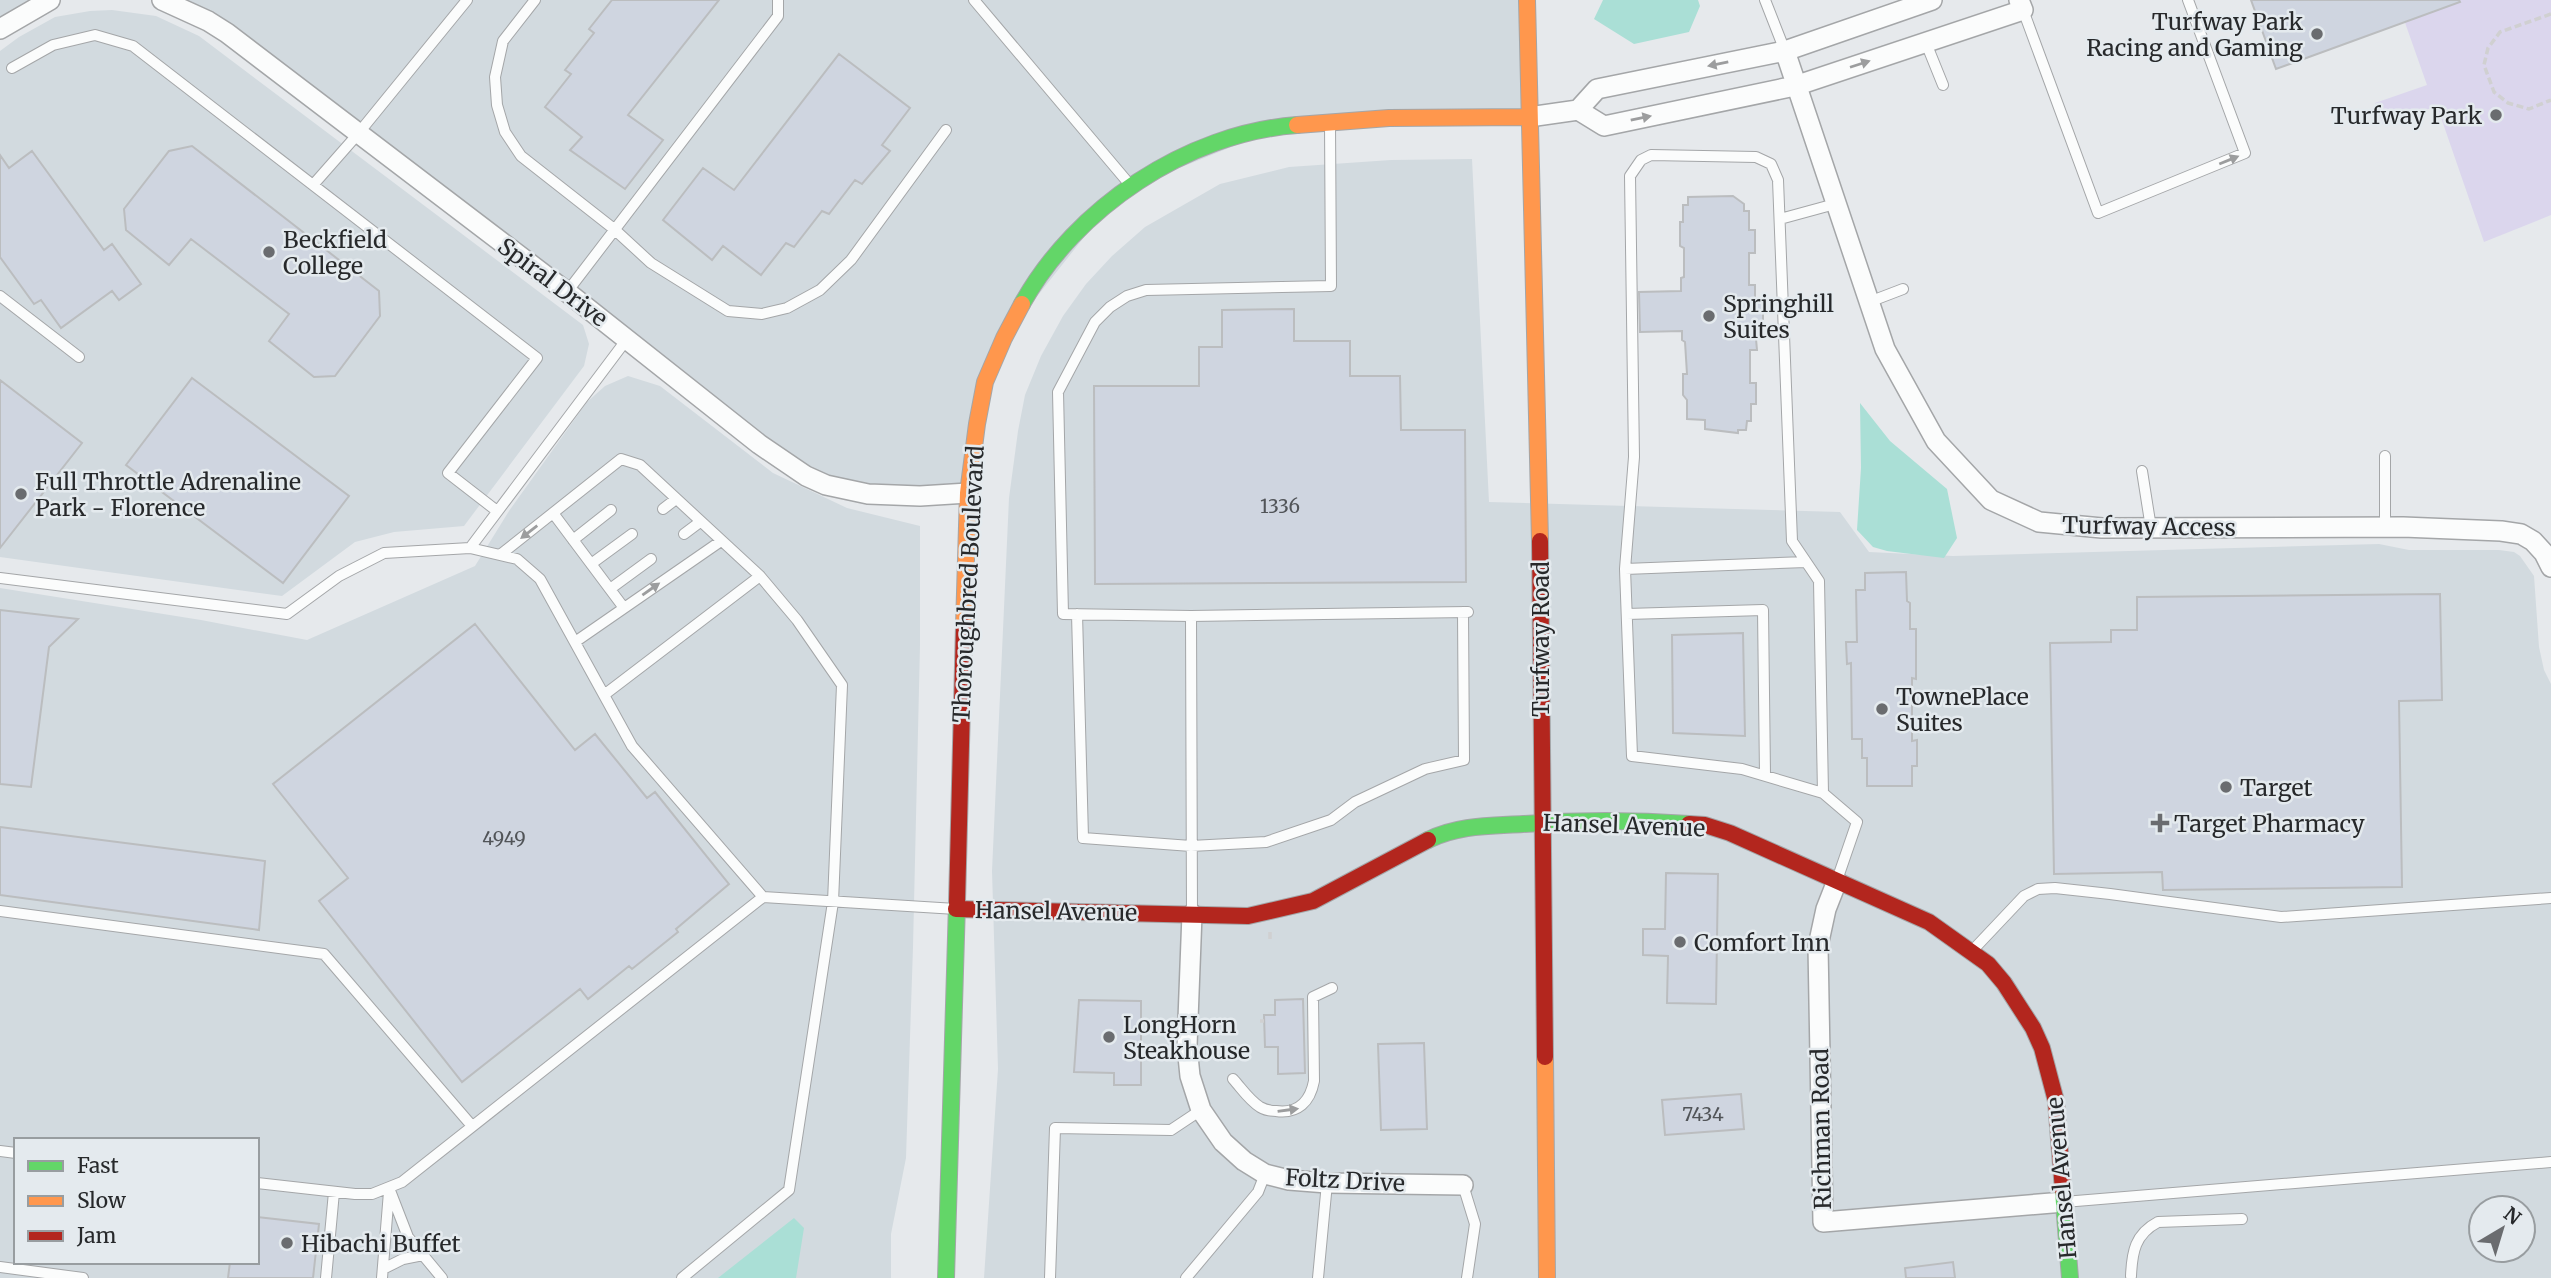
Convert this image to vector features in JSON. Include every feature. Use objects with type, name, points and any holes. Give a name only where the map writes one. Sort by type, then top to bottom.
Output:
[{"type":"main road","name":"Turfway Road","points":[[1527,0],[1540,563],[1548,1278]]},
{"type":"main road","name":"Thoroughbred Boulevard","points":[[946,1278],[968,492],[985,382],[1004,338],[1028,294],[1054,257],[1083,226],[1120,192],[1204,146],[1246,133],[1283,126],[1389,118],[1529,117]]},
{"type":"main road","name":"Hansel Avenue","points":[[956,909],[1248,916],[1313,901],[1444,832],[1467,827],[1541,821],[1678,822],[1705,825],[1758,844],[1928,922],[1988,964],[2004,983],[2033,1028],[2042,1048],[2056,1101],[2070,1278]]},
{"type":"street","points":[[0,29],[49,0]]},
{"type":"street","name":"Spiral Drive","points":[[162,0],[208,20],[227,33],[357,135],[567,292],[759,444],[806,476],[847,491],[869,494],[920,496],[968,492]]},
{"type":"street","points":[[1529,117],[1578,110],[1597,89],[1785,51],[1911,3],[1932,0]]},
{"type":"street","points":[[1578,110],[1604,126],[1795,86],[1926,43],[2021,5]]},
{"type":"street","name":"Turfway Access","points":[[1785,51],[1885,349],[1936,441],[1991,500],[2039,523],[2102,528],[2385,527],[2501,531],[2521,534],[2533,541],[2551,566]]},
{"type":"street","name":"Richman Road","points":[[1837,881],[1826,909],[1818,946],[1823,1222],[2064,1202]]},
{"type":"street","name":"Foltz Drive","points":[[1192,914],[1187,1046],[1190,1076],[1201,1110],[1223,1142],[1244,1161],[1265,1174],[1289,1180],[1327,1184],[1463,1185]]},
{"type":"lane","points":[[313,185],[467,0]]},
{"type":"lane","points":[[535,0],[503,41],[495,77],[497,105],[505,132],[521,156],[614,229],[651,263],[728,311],[762,314],[788,308],[820,290],[851,260],[946,130]]},
{"type":"lane","points":[[567,292],[778,16],[778,0]]},
{"type":"lane","points":[[974,0],[1132,186]]},
{"type":"lane","points":[[1766,0],[1785,51]]},
{"type":"lane","points":[[2021,5],[2098,213],[2245,153],[2188,0]]},
{"type":"lane","points":[[12,68],[53,45],[95,35],[133,46],[537,358],[448,473],[498,511]]},
{"type":"lane","points":[[1926,43],[1943,85]]},
{"type":"lane","points":[[1077,614],[1083,838],[1191,846],[1266,842],[1331,820],[1355,802],[1424,768],[1464,760],[1466,612],[1191,616],[1077,614],[1063,614],[1058,392],[1083,341],[1095,322],[1110,307],[1128,296],[1146,290],[1331,286],[1330,122]]},
{"type":"lane","points":[[1822,793],[1819,581],[1792,541],[1778,180],[1771,164],[1756,157],[1651,155],[1641,160],[1630,176],[1634,457],[1625,569],[1632,756],[1742,769],[1822,793],[1857,822],[1837,881]]},
{"type":"lane","points":[[1780,219],[1835,204]]},
{"type":"lane","points":[[1869,302],[1903,289]]},
{"type":"lane","points":[[0,296],[79,357]]},
{"type":"lane","points":[[470,548],[627,339]]},
{"type":"lane","points":[[2385,456],[2385,527]]},
{"type":"lane","points":[[500,555],[621,459],[640,465],[760,576],[797,620],[842,684],[833,902],[789,1190],[682,1278]]},
{"type":"lane","points":[[2142,471],[2151,528]]},
{"type":"lane","points":[[644,486],[655,479]]},
{"type":"lane","points":[[663,509],[676,499]]},
{"type":"lane","points":[[573,540],[611,510]]},
{"type":"lane","points":[[553,513],[624,608]]},
{"type":"lane","points":[[684,534],[700,522]]},
{"type":"lane","points":[[592,564],[632,534]]},
{"type":"lane","points":[[575,642],[720,541]]},
{"type":"lane","points":[[0,578],[288,614],[339,576],[384,553],[470,548],[517,559],[540,579],[632,746],[763,897]]},
{"type":"lane","points":[[610,589],[651,559]]},
{"type":"lane","points":[[1625,569],[1806,562]]},
{"type":"lane","points":[[604,695],[760,576]]},
{"type":"lane","points":[[1627,614],[1763,610],[1765,775]]},
{"type":"lane","points":[[1191,616],[1192,914]]},
{"type":"lane","points":[[1971,951],[2024,896],[2038,889],[2055,888],[2110,894],[2281,917],[2551,898]]},
{"type":"lane","points":[[259,1182],[372,1194],[402,1182],[763,897],[956,909]]},
{"type":"lane","points":[[0,911],[324,954],[472,1126]]},
{"type":"lane","points":[[1233,1079],[1248,1097],[1263,1109],[1295,1111],[1305,1104],[1312,1094],[1314,1082],[1313,997],[1332,988]]},
{"type":"lane","points":[[1050,1278],[1055,1128],[1171,1130],[1201,1110]]},
{"type":"lane","points":[[2064,1202],[2551,1162]]},
{"type":"lane","points":[[1186,1278],[1258,1192],[1265,1174]]},
{"type":"lane","points":[[1318,1278],[1327,1184]]},
{"type":"lane","points":[[1463,1185],[1475,1224],[1467,1278]]},
{"type":"lane","points":[[389,1188],[408,1237],[442,1278]]},
{"type":"lane","points":[[382,1273],[389,1188]]},
{"type":"lane","points":[[326,1278],[334,1192]]},
{"type":"lane","points":[[2132,1276],[2132,1256],[2138,1237],[2146,1228],[2158,1222],[2242,1219]]},
{"type":"lane","points":[[382,1273],[403,1259],[423,1255]]},
{"type":"lane","points":[[0,1267],[83,1278]]},
{"type":"path","points":[[2551,14],[2500,32],[2488,48],[2484,65],[2494,92],[2508,103],[2529,109],[2551,100]]},
{"type":"shaded area","points":[[0,0],[50,0],[0,29]]},
{"type":"shaded area","points":[[162,0],[1527,0],[1529,117],[1283,126],[1120,192],[1004,338],[968,493],[826,485],[357,135]]},
{"type":"shaded area","points":[[1603,0],[1698,0],[1700,6],[1689,32],[1634,44],[1594,19]]},
{"type":"shaded area","name":"Turfway Park","points":[[2397,0],[2551,0],[2551,215],[2484,242],[2437,106],[2383,125],[2375,103],[2427,85]]},
{"type":"shaded area","points":[[112,10],[156,16],[199,36],[583,325],[589,344],[584,366],[464,526],[394,532],[355,542],[282,596],[0,557],[0,51],[55,17]]},
{"type":"shaded area","points":[[1472,159],[1489,502],[1840,512],[1869,552],[1953,556],[2379,544],[2409,550],[2499,550],[2514,552],[2520,556],[2534,576],[2539,647],[2544,670],[2551,684],[2551,1278],[984,1278],[998,1069],[992,871],[1009,498],[1025,395],[1041,356],[1063,316],[1086,284],[1145,227],[1220,184],[1289,167],[1391,160]]},
{"type":"shaded area","points":[[628,376],[660,386],[773,473],[847,508],[920,526],[920,645],[906,1158],[891,1234],[891,1278],[0,1278],[0,588],[307,640],[475,566],[509,511],[587,402],[605,386]]},
{"type":"shaded area","points":[[1860,403],[1890,441],[1947,489],[1957,538],[1944,558],[1873,547],[1857,530],[1861,468]]},
{"type":"shaded area","points":[[794,1218],[804,1228],[796,1278],[718,1278]]},
{"type":"building","points":[[612,0],[719,0],[628,115],[663,140],[625,189],[570,150],[582,137],[545,107],[571,74],[565,70],[594,33],[589,29]]},
{"type":"building","name":"Turfway Park Racing and Gaming","points":[[2251,0],[2459,0],[2460,2],[2276,69]]},
{"type":"building","points":[[839,54],[910,108],[882,145],[890,151],[862,184],[855,180],[829,214],[822,211],[794,247],[786,243],[761,275],[723,246],[712,260],[663,220],[703,168],[734,190]]},
{"type":"building","name":"Beckfield College","points":[[192,146],[379,291],[380,316],[335,376],[314,377],[269,341],[289,314],[191,239],[169,265],[126,230],[124,209],[169,151]]},
{"type":"building","points":[[32,151],[104,250],[112,244],[141,284],[119,300],[112,291],[61,328],[41,300],[34,304],[0,257],[0,155],[9,168]]},
{"type":"building","points":[[1733,196],[1744,204],[1744,211],[1749,211],[1749,230],[1755,230],[1755,253],[1749,253],[1749,285],[1755,285],[1755,300],[1763,300],[1763,339],[1756,339],[1757,350],[1750,350],[1750,383],[1756,383],[1756,404],[1751,404],[1751,421],[1747,421],[1746,430],[1738,430],[1738,433],[1705,429],[1705,420],[1687,419],[1687,400],[1683,395],[1683,374],[1687,374],[1682,331],[1640,332],[1639,292],[1681,291],[1684,248],[1680,246],[1680,222],[1683,222],[1683,205],[1688,205],[1688,197]]},
{"type":"building","points":[[1294,309],[1294,341],[1350,341],[1350,376],[1400,376],[1401,430],[1465,430],[1466,582],[1095,584],[1094,386],[1199,386],[1199,347],[1222,347],[1222,310]]},
{"type":"building","points":[[192,378],[349,496],[283,583],[126,465]]},
{"type":"building","name":"Full Throttle Adrenaline Park - Florence","points":[[0,380],[82,443],[0,548]]},
{"type":"building","name":"TownePlace Suites","points":[[1906,572],[1910,629],[1916,629],[1916,679],[1912,678],[1912,741],[1917,740],[1917,766],[1912,766],[1912,786],[1867,786],[1867,758],[1862,758],[1862,739],[1852,739],[1851,663],[1847,664],[1846,642],[1857,642],[1856,590],[1865,590],[1865,573]]},
{"type":"building","name":"Target","points":[[2440,594],[2442,700],[2399,701],[2402,887],[2163,890],[2162,872],[2054,874],[2050,643],[2111,642],[2111,630],[2137,630],[2137,597]]},
{"type":"building","points":[[0,610],[78,619],[49,647],[31,787],[0,784]]},
{"type":"building","points":[[475,624],[575,750],[595,734],[647,798],[655,792],[729,884],[676,929],[678,932],[632,969],[629,966],[588,999],[580,989],[462,1082],[319,901],[348,878],[273,784]]},
{"type":"building","points":[[1743,633],[1745,736],[1673,733],[1672,635]]},
{"type":"building","points":[[0,827],[265,861],[259,930],[0,895]]},
{"type":"building","name":"Comfort Inn","points":[[1666,873],[1718,874],[1716,1004],[1667,1003],[1668,956],[1643,955],[1643,929],[1665,929]]},
{"type":"building","points":[[1303,999],[1305,1073],[1278,1074],[1278,1047],[1265,1047],[1264,1015],[1275,1015],[1275,1000]]},
{"type":"building","name":"LongHorn Steakhouse","points":[[1079,1000],[1141,1001],[1141,1085],[1114,1085],[1114,1073],[1074,1072]]},
{"type":"building","points":[[1424,1043],[1427,1129],[1381,1130],[1378,1044]]},
{"type":"building","points":[[1741,1094],[1744,1129],[1665,1135],[1662,1100]]},
{"type":"building","name":"Hibachi Buffet","points":[[259,1217],[319,1224],[313,1278],[228,1278],[230,1264],[259,1264]]},
{"type":"building","points":[[1953,1262],[1955,1278],[1906,1278],[1905,1268]]},
{"type":"traffic: fast","points":[[1022,304],[1045,269],[1072,237],[1103,207],[1138,182],[1176,160],[1215,143],[1256,131],[1297,125]]},
{"type":"traffic: fast","points":[[1428,840],[1451,831],[1498,825],[1606,821],[1689,824]]},
{"type":"traffic: fast","points":[[946,1278],[957,903]]},
{"type":"traffic: fast","points":[[2063,1191],[2070,1278]]},
{"type":"traffic: slow","points":[[1527,0],[1540,541]]},
{"type":"traffic: slow","points":[[1297,125],[1389,118],[1529,117]]},
{"type":"traffic: slow","points":[[964,626],[968,493],[977,424],[985,382],[1022,304]]},
{"type":"traffic: slow","points":[[1545,1057],[1547,1278]]},
{"type":"traffic: jam","points":[[1540,541],[1545,1057]]},
{"type":"traffic: jam","points":[[957,903],[964,626]]},
{"type":"traffic: jam","points":[[1689,824],[1705,825],[1730,833],[1929,922],[1988,964],[2004,983],[2033,1028],[2042,1048],[2056,1101],[2063,1191]]},
{"type":"traffic: jam","points":[[956,909],[1248,916],[1313,901],[1428,840]]},
{"type":"place","name":"Turfway Park Racing and Gaming","points":[[2317,34]]},
{"type":"place","name":"Turfway Park","points":[[2496,115]]},
{"type":"place","name":"Beckfield College","points":[[269,252]]},
{"type":"place","name":"Springhill Suites","points":[[1709,316]]},
{"type":"place","name":"Full Throttle Adrenaline Park - Florence","points":[[21,494]]},
{"type":"place","name":"TownePlace Suites","points":[[1882,709]]},
{"type":"place","name":"Target","points":[[2226,787]]},
{"type":"place","name":"Target Pharmacy","points":[[2160,823]]},
{"type":"place","name":"Comfort Inn","points":[[1680,942]]},
{"type":"place","name":"LongHorn Steakhouse","points":[[1109,1037]]},
{"type":"place","name":"Hibachi Buffet","points":[[287,1243]]}]
